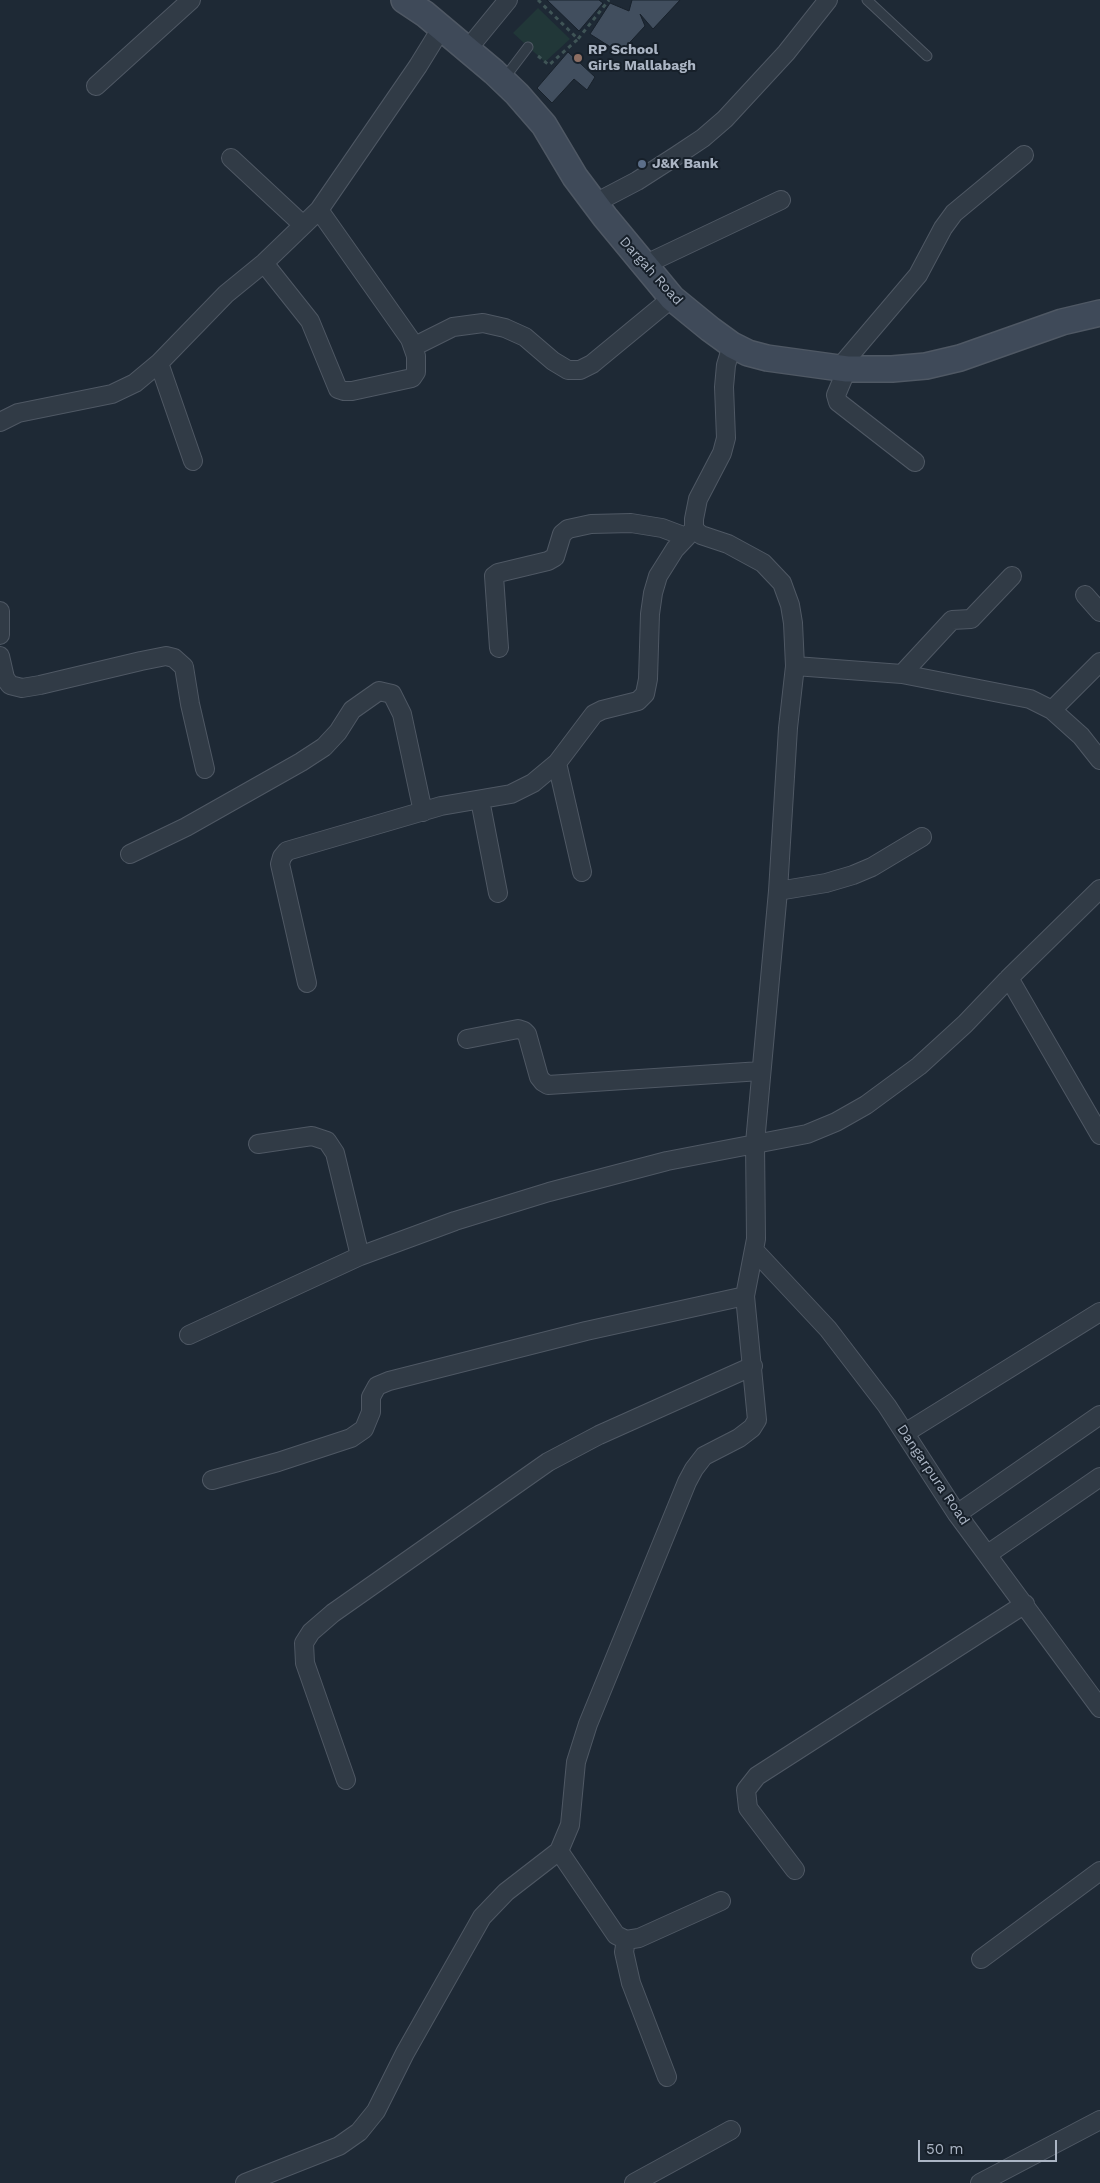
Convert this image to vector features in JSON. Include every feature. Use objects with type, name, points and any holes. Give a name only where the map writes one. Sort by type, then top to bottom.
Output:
[{"type":"street","points":[[96,86],[191,0]]},
{"type":"street","name":"Dargah Road","points":[[404,0],[431,14],[467,50],[503,80],[544,125],[575,177],[672,298],[732,345],[748,353],[767,358],[843,369],[892,369],[926,366],[991,348],[1062,322],[1100,313]]},
{"type":"street","points":[[467,50],[508,0]]},
{"type":"street","points":[[595,203],[637,181],[676,156],[725,119],[786,53],[828,0]]},
{"type":"street","points":[[0,422],[18,413],[112,394],[135,383],[159,363],[226,294],[264,263],[319,210],[418,66],[431,14]]},
{"type":"street","points":[[915,462],[838,402],[836,394],[843,369],[918,275],[943,228],[954,213],[1024,155]]},
{"type":"street","points":[[231,158],[303,225]]},
{"type":"street","points":[[644,265],[782,200]]},
{"type":"street","points":[[264,263],[310,320],[338,389],[352,391],[412,378],[416,372],[416,356],[410,339],[319,210]]},
{"type":"street","points":[[413,348],[453,328],[483,322],[506,328],[525,337],[553,361],[568,370],[580,370],[592,364],[672,298]]},
{"type":"street","points":[[307,983],[280,864],[282,856],[287,851],[441,806],[511,794],[533,783],[557,763],[594,714],[602,710],[638,701],[645,694],[648,679],[653,593],[658,576],[675,548],[690,533],[698,499],[722,452],[726,438],[725,372],[732,345]]},
{"type":"street","points":[[159,363],[193,461]]},
{"type":"street","points":[[245,2183],[339,2146],[358,2132],[376,2111],[404,2053],[482,1917],[506,1892],[559,1851],[570,1825],[576,1762],[588,1724],[687,1482],[704,1456],[739,1438],[752,1428],[757,1420],[745,1296],[755,1251],[757,1214],[755,1143],[778,892],[788,728],[795,666],[793,623],[790,605],[782,583],[763,563],[728,544],[701,535],[631,523],[591,524],[568,529],[562,534],[555,557],[548,561],[498,573],[494,576],[499,648]]},
{"type":"street","points":[[902,674],[952,620],[972,618],[1012,576]]},
{"type":"street","points":[[1085,595],[1100,612]]},
{"type":"street","points":[[0,611],[0,634]]},
{"type":"street","points":[[0,656],[5,678],[10,685],[22,688],[166,656],[174,658],[184,667],[190,704],[206,769]]},
{"type":"street","points":[[1052,710],[1100,662]]},
{"type":"street","points":[[795,666],[902,674],[1030,699],[1052,710],[1081,736],[1100,760]]},
{"type":"street","points":[[130,854],[186,827],[324,747],[338,732],[352,710],[379,691],[392,694],[402,714],[423,812]]},
{"type":"street","points":[[557,763],[582,872]]},
{"type":"street","points":[[480,800],[498,893]]},
{"type":"street","points":[[778,892],[826,883],[853,875],[922,837]]},
{"type":"street","points":[[189,1335],[360,1256],[454,1221],[549,1192],[667,1161],[807,1134],[836,1122],[866,1105],[919,1066],[965,1024],[1100,889]]},
{"type":"street","points":[[1009,978],[1100,1136]]},
{"type":"street","points":[[468,1039],[518,1030],[524,1031],[527,1034],[538,1077],[548,1085],[761,1071]]},
{"type":"street","points":[[258,1144],[312,1136],[327,1141],[335,1154],[360,1256]]},
{"type":"street","name":"Dangarpura Road","points":[[755,1251],[828,1329],[887,1406],[957,1514],[1026,1604],[1100,1708]]},
{"type":"street","points":[[212,1480],[278,1462],[351,1438],[364,1429],[371,1412],[371,1397],[378,1386],[389,1381],[586,1331],[745,1296]]},
{"type":"street","points":[[905,1433],[1100,1312]]},
{"type":"street","points":[[346,1780],[305,1662],[304,1643],[310,1632],[333,1613],[548,1462],[599,1435],[753,1366]]},
{"type":"street","points":[[957,1514],[1100,1415]]},
{"type":"street","points":[[988,1554],[1100,1477]]},
{"type":"street","points":[[794,1870],[748,1808],[746,1790],[757,1776],[1026,1604]]},
{"type":"street","points":[[559,1851],[616,1935],[626,1940],[639,1938],[721,1901]]},
{"type":"street","points":[[981,1959],[1100,1871]]},
{"type":"street","points":[[626,1940],[624,1952],[631,1983],[667,2078]]},
{"type":"street","points":[[980,2183],[1100,2120]]},
{"type":"street","points":[[634,2183],[731,2130]]},
{"type":"lane","points":[[867,0],[927,56]]},
{"type":"lane","points":[[503,80],[528,47]]},
{"type":"path","points":[[538,0],[578,39]]},
{"type":"path","points":[[528,47],[549,65],[578,39],[608,0]]},
{"type":"green space","points":[[538,8],[570,39],[545,62],[513,33]]},
{"type":"building","points":[[547,0],[599,0],[603,3],[579,31]]},
{"type":"building","name":"RP School Girls Mallabagh","points":[[632,0],[680,0],[653,29],[640,14],[645,26],[620,53],[590,34],[610,3],[629,11]]},
{"type":"building","points":[[568,52],[595,77],[587,90],[574,79],[552,103],[537,88]]},
{"type":"place","name":"RP School Girls Mallabagh","points":[[578,58]]},
{"type":"place","name":"J&K Bank","points":[[642,164]]}]
